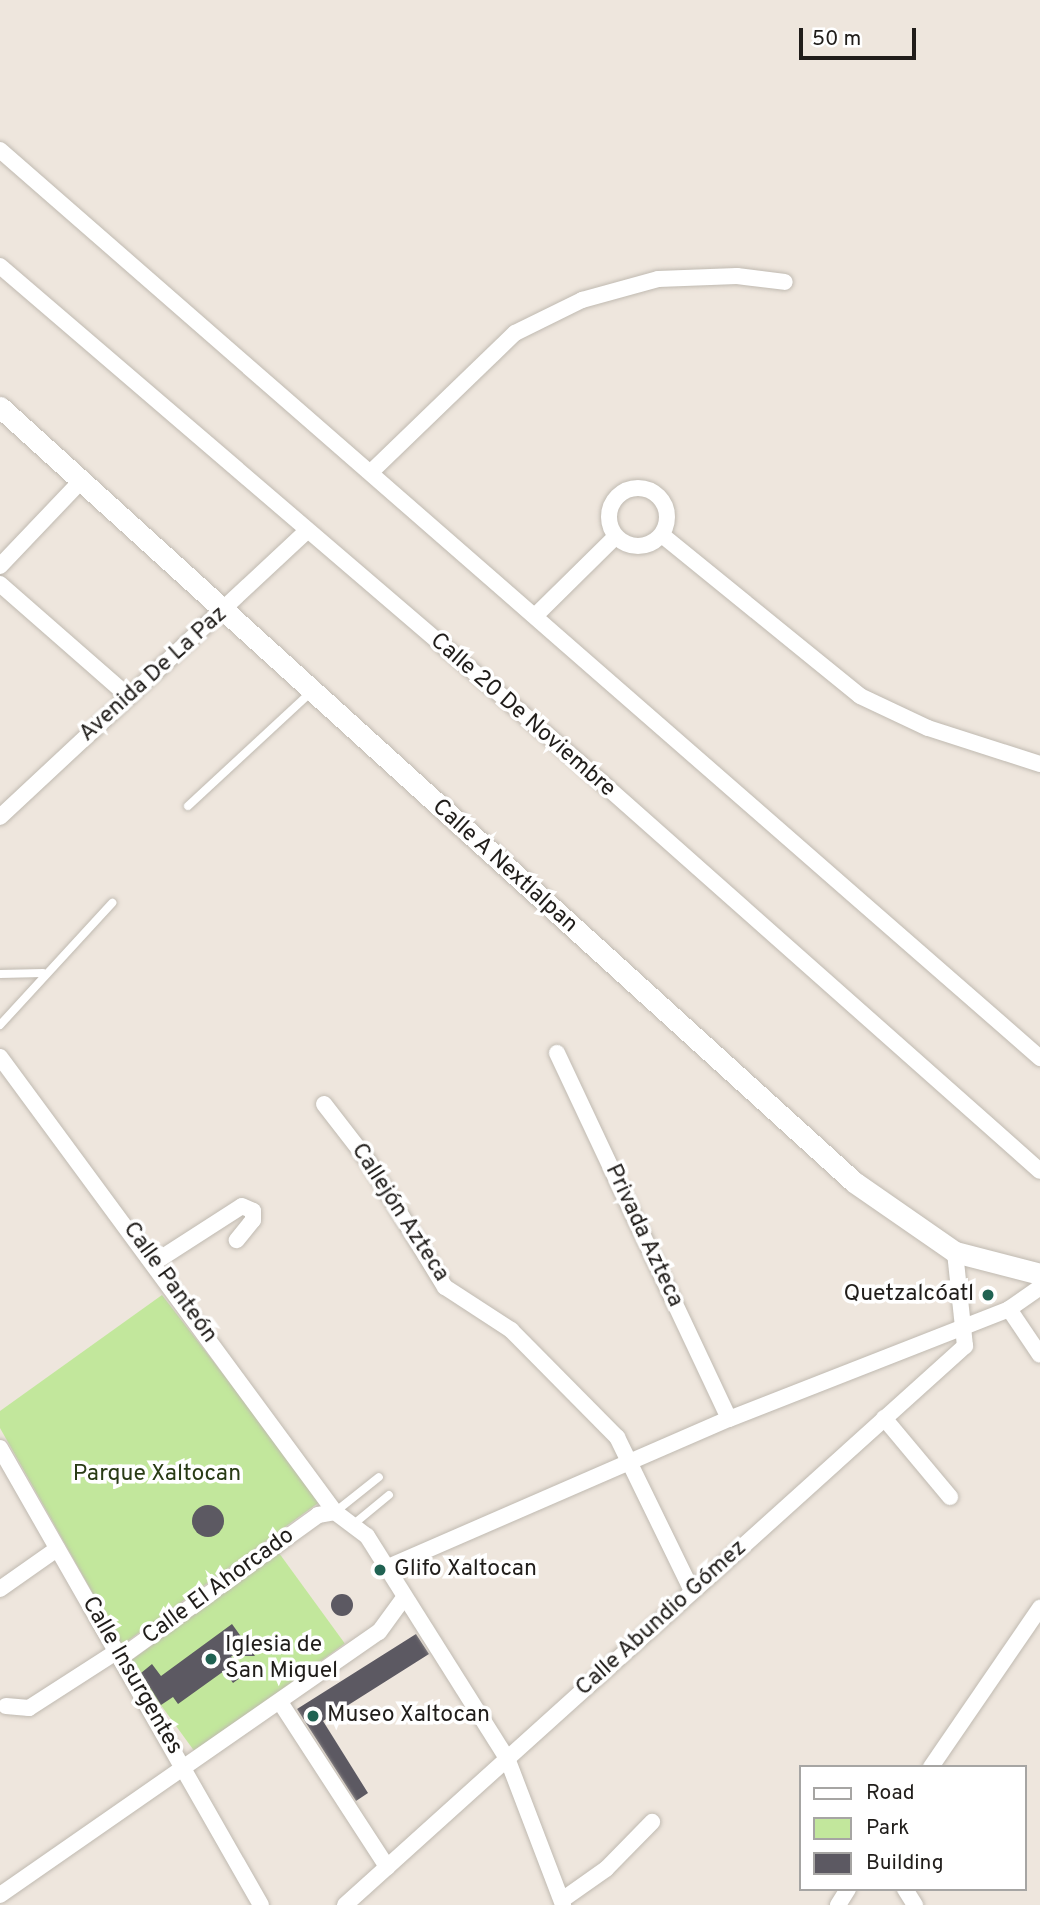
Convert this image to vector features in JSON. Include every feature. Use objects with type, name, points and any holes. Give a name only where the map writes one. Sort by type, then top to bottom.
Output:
[{"type":"main road","name":"Calle A Nextlalpan","points":[[0,407],[310,693],[854,1182],[955,1252],[1040,1274]]},
{"type":"street","points":[[0,150],[1040,1058]]},
{"type":"street","name":"Calle 20 De Noviembre","points":[[0,266],[1040,1171]]},
{"type":"street","points":[[372,472],[515,333],[582,300],[658,279],[737,276],[785,282]]},
{"type":"street","points":[[0,566],[81,481]]},
{"type":"street","points":[[637,487],[661,497],[667,509],[662,535],[639,547],[615,537],[609,525],[614,499],[637,487]]},
{"type":"street","name":"Avenida De La Paz","points":[[0,817],[223,613],[307,531]]},
{"type":"street","points":[[662,535],[860,696],[928,729],[1040,764]]},
{"type":"street","points":[[535,616],[615,537]]},
{"type":"street","points":[[0,584],[129,697]]},
{"type":"street","name":"Privada Azteca","points":[[557,1053],[729,1419]]},
{"type":"street","name":"Calle Panteón","points":[[0,1057],[155,1262],[335,1512]]},
{"type":"street","name":"Callejón Azteca","points":[[324,1104],[368,1161],[445,1287],[511,1330],[617,1437],[692,1591]]},
{"type":"street","points":[[155,1262],[242,1206],[253,1211],[253,1220],[237,1240]]},
{"type":"street","points":[[955,1252],[964,1328]]},
{"type":"street","points":[[388,1567],[729,1419],[1009,1309],[1040,1287]]},
{"type":"street","points":[[1009,1309],[1040,1355]]},
{"type":"street","name":"Calle Abundio Gómez","points":[[345,1905],[965,1346],[964,1328]]},
{"type":"street","points":[[884,1418],[950,1497]]},
{"type":"street","name":"Calle Insurgentes","points":[[0,1448],[261,1905]]},
{"type":"street","points":[[335,1512],[355,1523],[388,1567],[402,1599],[507,1758],[562,1903],[606,1869],[652,1822]]},
{"type":"street","name":"Calle El Ahorcado","points":[[6,1706],[29,1708],[118,1655],[318,1515],[335,1512]]},
{"type":"street","points":[[0,1589],[57,1549]]},
{"type":"street","points":[[0,1895],[379,1632],[402,1599]]},
{"type":"street","points":[[932,1765],[1040,1608]]},
{"type":"street","points":[[281,1702],[387,1867]]},
{"type":"lane","points":[[188,806],[310,693]]},
{"type":"lane","points":[[0,1026],[43,972],[112,903]]},
{"type":"lane","points":[[0,974],[43,972]]},
{"type":"lane","points":[[335,1512],[379,1476]]},
{"type":"lane","points":[[355,1523],[389,1495]]},
{"type":"green space","name":"Parque Xaltocan","points":[[162,1295],[321,1501],[122,1645],[0,1428],[0,1411]]},
{"type":"green space","points":[[279,1553],[345,1644],[195,1752],[129,1662]]},
{"type":"building","points":[[208,1505],[219,1510],[224,1521],[219,1532],[208,1537],[197,1532],[192,1521],[197,1510]]},
{"type":"building","points":[[342,1594],[350,1597],[353,1605],[350,1613],[342,1616],[334,1613],[331,1605],[334,1597]]},
{"type":"building","name":"Iglesia de San Miguel","points":[[232,1624],[255,1656],[231,1656],[244,1675],[233,1683],[224,1671],[178,1704],[173,1697],[161,1705],[141,1673],[152,1664],[161,1676]]},
{"type":"building","name":"Museo Xaltocan","points":[[416,1634],[429,1654],[323,1721],[368,1793],[356,1801],[297,1709]]},
{"type":"place","name":"Quetzalcóatl","points":[[988,1295]]},
{"type":"place","name":"Glifo Xaltocan","points":[[380,1570]]},
{"type":"place","name":"Iglesia de San Miguel","points":[[211,1659]]},
{"type":"place","name":"Museo Xaltocan","points":[[313,1716]]}]
